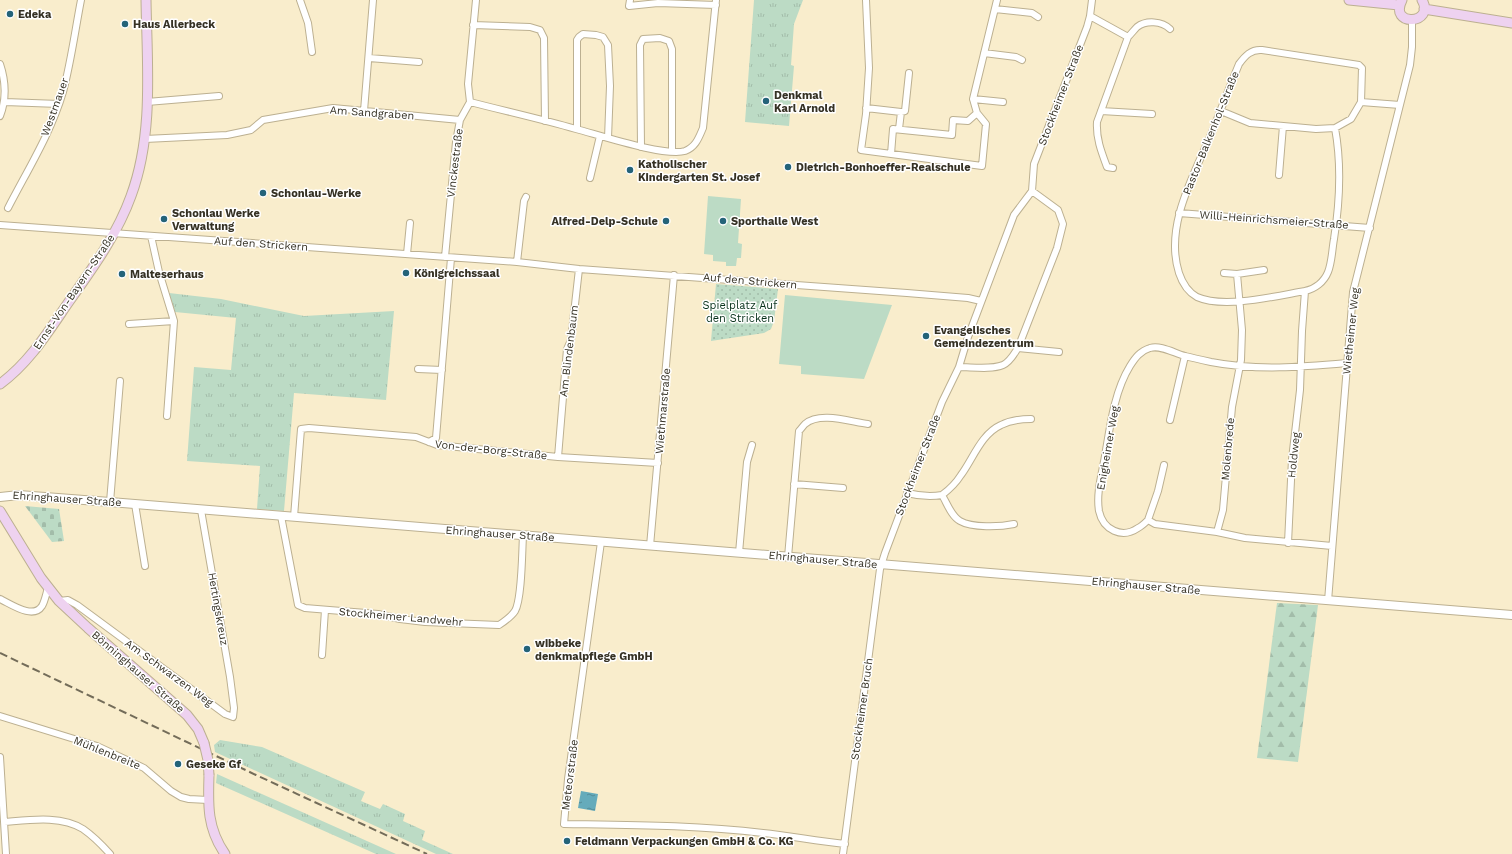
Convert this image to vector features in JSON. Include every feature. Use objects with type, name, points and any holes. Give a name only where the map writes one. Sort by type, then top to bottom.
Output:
[{"type":"main road","name":"Ernst-Von-Bayern-Straße","points":[[0,384],[26,361],[40,343],[89,272],[114,232],[132,195],[145,139],[147,102],[146,0]]},
{"type":"main road","points":[[1349,0],[1400,3],[1400,12],[1402,16],[1412,20],[1420,17],[1423,5],[1512,23]]},
{"type":"main road","name":"Bönninghauser Straße","points":[[0,511],[48,588],[59,601],[187,715],[198,729],[204,743],[208,760],[208,812],[213,830],[220,847],[225,854]]},
{"type":"street","name":"Westmauer","points":[[8,208],[51,124],[59,104],[67,75],[81,0]]},
{"type":"street","points":[[300,0],[308,23],[312,52]]},
{"type":"street","points":[[364,111],[373,0]]},
{"type":"street","points":[[476,0],[468,84],[470,102],[641,147],[672,152],[686,151],[698,140],[703,128],[716,3],[658,3],[629,6],[630,0]]},
{"type":"street","points":[[866,0],[868,68],[866,108],[861,150],[982,166],[986,124],[977,113],[973,99],[997,0]]},
{"type":"street","name":"Stockheimer Straße","points":[[882,565],[907,493],[942,402],[959,366],[981,301],[1014,215],[1032,190],[1034,164],[1090,16],[1092,0]]},
{"type":"street","points":[[995,9],[1032,13],[1038,17]]},
{"type":"street","points":[[1090,16],[1128,37]]},
{"type":"street","name":"Wietheimer Weg","points":[[1328,601],[1353,292],[1410,65],[1412,20]]},
{"type":"street","points":[[1113,168],[1108,167],[1099,145],[1096,133],[1097,122],[1128,37],[1137,27],[1153,22],[1165,24],[1170,29]]},
{"type":"street","points":[[473,25],[530,28],[540,30],[544,38],[545,121]]},
{"type":"street","points":[[577,129],[577,40],[584,34],[600,35],[606,40],[609,52],[610,86],[608,138]]},
{"type":"street","points":[[641,147],[640,45],[643,39],[650,38],[669,40],[672,49],[673,63],[672,152]]},
{"type":"street","name":"Pastor-Balkenhol-Straße","points":[[1305,291],[1240,301],[1205,300],[1195,296],[1181,281],[1176,264],[1174,246],[1179,213],[1239,64],[1246,54],[1257,50],[1359,65],[1362,68],[1363,75],[1361,102]]},
{"type":"street","points":[[984,53],[1016,57],[1022,60]]},
{"type":"street","points":[[369,58],[419,62]]},
{"type":"street","points":[[0,64],[6,86],[5,102],[0,116]]},
{"type":"street","points":[[899,129],[902,112],[905,111],[910,72]]},
{"type":"street","points":[[147,102],[219,96]]},
{"type":"street","points":[[973,99],[1003,102]]},
{"type":"street","points":[[5,102],[59,104]]},
{"type":"street","name":"Vinckestraße","points":[[429,442],[436,438],[442,370],[456,142],[460,120],[470,102]]},
{"type":"street","points":[[1221,111],[1250,123],[1316,129],[1335,128],[1351,119],[1361,102],[1400,105]]},
{"type":"street","name":"Am Sandgraben","points":[[145,139],[228,135],[250,130],[262,120],[333,108],[460,120]]},
{"type":"street","points":[[866,108],[902,112]]},
{"type":"street","points":[[1102,111],[1152,114]]},
{"type":"street","points":[[891,154],[893,129],[952,135],[953,120],[968,121],[977,113]]},
{"type":"street","points":[[1279,175],[1283,126]]},
{"type":"street","points":[[1305,291],[1317,286],[1327,273],[1336,225],[1341,174],[1340,152],[1335,128]]},
{"type":"street","points":[[590,178],[600,136]]},
{"type":"street","points":[[959,366],[993,367],[1004,365],[1012,358],[1018,348],[1057,248],[1063,224],[1058,210],[1032,190]]},
{"type":"street","points":[[517,262],[524,201],[526,197]]},
{"type":"street","name":"Willi-Heinrichsmeier-Straße","points":[[1179,213],[1370,228]]},
{"type":"street","points":[[407,254],[410,223]]},
{"type":"street","name":"Auf den Strickern","points":[[0,225],[517,262],[579,269],[922,294],[968,298],[981,301]]},
{"type":"street","points":[[151,236],[159,272],[174,321],[167,416]]},
{"type":"street","name":"Am Blindenbaum","points":[[558,457],[567,350],[571,340],[579,269]]},
{"type":"street","points":[[1224,274],[1237,274],[1264,270]]},
{"type":"street","name":"Molenbrede","points":[[1217,532],[1223,510],[1231,422],[1242,349],[1237,274]]},
{"type":"street","name":"Wiethmarstraße","points":[[650,546],[674,275]]},
{"type":"street","name":"Holdweg","points":[[1288,543],[1289,501],[1292,459],[1298,413],[1305,291]]},
{"type":"street","points":[[128,324],[174,321]]},
{"type":"street","points":[[1018,348],[1059,352]]},
{"type":"street","name":"Enigheimer Weg","points":[[1148,520],[1138,529],[1127,533],[1118,532],[1109,528],[1102,519],[1099,511],[1099,491],[1110,424],[1123,380],[1129,366],[1137,355],[1151,348],[1160,348],[1185,356],[1240,367],[1300,367],[1348,363]]},
{"type":"street","points":[[1170,420],[1185,356]]},
{"type":"street","points":[[418,369],[442,370]]},
{"type":"street","points":[[110,502],[120,381]]},
{"type":"street","points":[[788,557],[799,431],[806,423],[814,419],[828,418],[868,424]]},
{"type":"street","points":[[907,493],[916,496],[942,495],[951,488],[962,475],[988,434],[1000,425],[1014,420],[1031,419]]},
{"type":"street","name":"Von-der-Borg-Straße","points":[[294,517],[301,430],[310,428],[416,437],[437,445],[558,457],[658,463]]},
{"type":"street","points":[[739,553],[747,462],[752,445]]},
{"type":"street","points":[[1164,464],[1158,491],[1148,520],[1155,524],[1217,532],[1245,538],[1332,546]]},
{"type":"street","points":[[794,484],[842,488]]},
{"type":"street","name":"Ehringhauser Straße","points":[[0,497],[19,495],[110,502],[1512,615]]},
{"type":"street","points":[[942,495],[952,513],[959,521],[970,524],[1003,526],[1014,524]]},
{"type":"street","name":"Ehringhauser Straße","points":[[135,504],[145,566]]},
{"type":"street","name":"Hertingskreuz","points":[[201,510],[234,708]]},
{"type":"street","name":"Stockheimer Landwehr","points":[[281,516],[298,605],[305,608],[378,614],[400,619],[425,622],[499,625],[508,620],[516,610],[519,598],[523,536]]},
{"type":"street","name":"Meteorstraße","points":[[601,542],[568,779],[564,824],[649,825],[735,830],[844,844]]},
{"type":"street","name":"Stockheimer Bruch","points":[[843,854],[882,565]]},
{"type":"street","points":[[0,599],[26,611],[33,612],[39,610],[43,605],[48,588]]},
{"type":"street","name":"Am Schwarzen Weg","points":[[59,601],[68,600],[76,605],[225,714],[233,717],[234,708]]},
{"type":"street","name":"Stockheimer Landwehr","points":[[322,655],[325,610]]},
{"type":"street","name":"Mühlenbreite","points":[[0,716],[97,746],[144,768],[171,791],[181,797],[208,800]]},
{"type":"street","points":[[0,757],[6,854]]},
{"type":"street","points":[[4,822],[56,820],[69,823],[82,828],[110,854]]},
{"type":"green space","points":[[754,0],[803,0],[794,24],[791,65],[794,66],[789,126],[745,122]]},
{"type":"green space","name":"Sporthalle West","points":[[708,196],[741,199],[738,243],[742,244],[741,258],[737,258],[736,266],[726,266],[726,262],[713,261],[713,255],[704,254]]},
{"type":"green space","name":"Spielplatz Auf den Stricken","points":[[716,284],[778,289],[774,321],[771,329],[764,333],[711,341]]},
{"type":"green space","points":[[169,293],[221,299],[304,316],[394,311],[386,400],[294,393],[284,511],[257,509],[260,466],[187,461],[194,367],[231,370],[236,318],[175,312]]},
{"type":"green space","points":[[785,295],[892,305],[864,379],[801,374],[801,366],[779,364]]},
{"type":"green space","points":[[25,506],[59,509],[64,541],[52,542]]},
{"type":"green space","points":[[1277,603],[1318,605],[1298,762],[1257,758]]},
{"type":"green space","points":[[220,740],[262,747],[365,792],[361,801],[380,809],[383,804],[405,814],[403,821],[425,831],[422,840],[453,854],[436,854],[215,752],[214,745]]},
{"type":"green space","points":[[217,774],[396,854],[376,854],[216,783]]},
{"type":"water","points":[[581,791],[598,794],[595,811],[578,808]]},
{"type":"railway","points":[[0,653],[256,775],[427,854]]},
{"type":"place","name":"Edeka","points":[[10,14]]},
{"type":"place","name":"Haus Allerbeck","points":[[125,24]]},
{"type":"place","name":"Denkmal Karl Arnold","points":[[766,101]]},
{"type":"place","name":"Dietrich-Bonhoeffer-Realschule","points":[[788,167]]},
{"type":"place","name":"Katholischer Kindergarten St. Josef","points":[[630,170]]},
{"type":"place","name":"Schonlau-Werke","points":[[263,193]]},
{"type":"place","name":"Schonlau Werke Verwaltung","points":[[164,219]]},
{"type":"place","name":"Alfred-Delp-Schule","points":[[666,221]]},
{"type":"place","name":"Sporthalle West","points":[[723,221]]},
{"type":"place","name":"Königreichssaal","points":[[406,273]]},
{"type":"place","name":"Malteserhaus","points":[[122,274]]},
{"type":"place","name":"Evangelisches Gemeindezentrum","points":[[926,336]]},
{"type":"place","name":"wibbeke denkmalpflege GmbH","points":[[527,649]]},
{"type":"place","name":"Geseke Gf","points":[[178,764]]},
{"type":"place","name":"Feldmann Verpackungen GmbH & Co. KG","points":[[567,841]]}]
